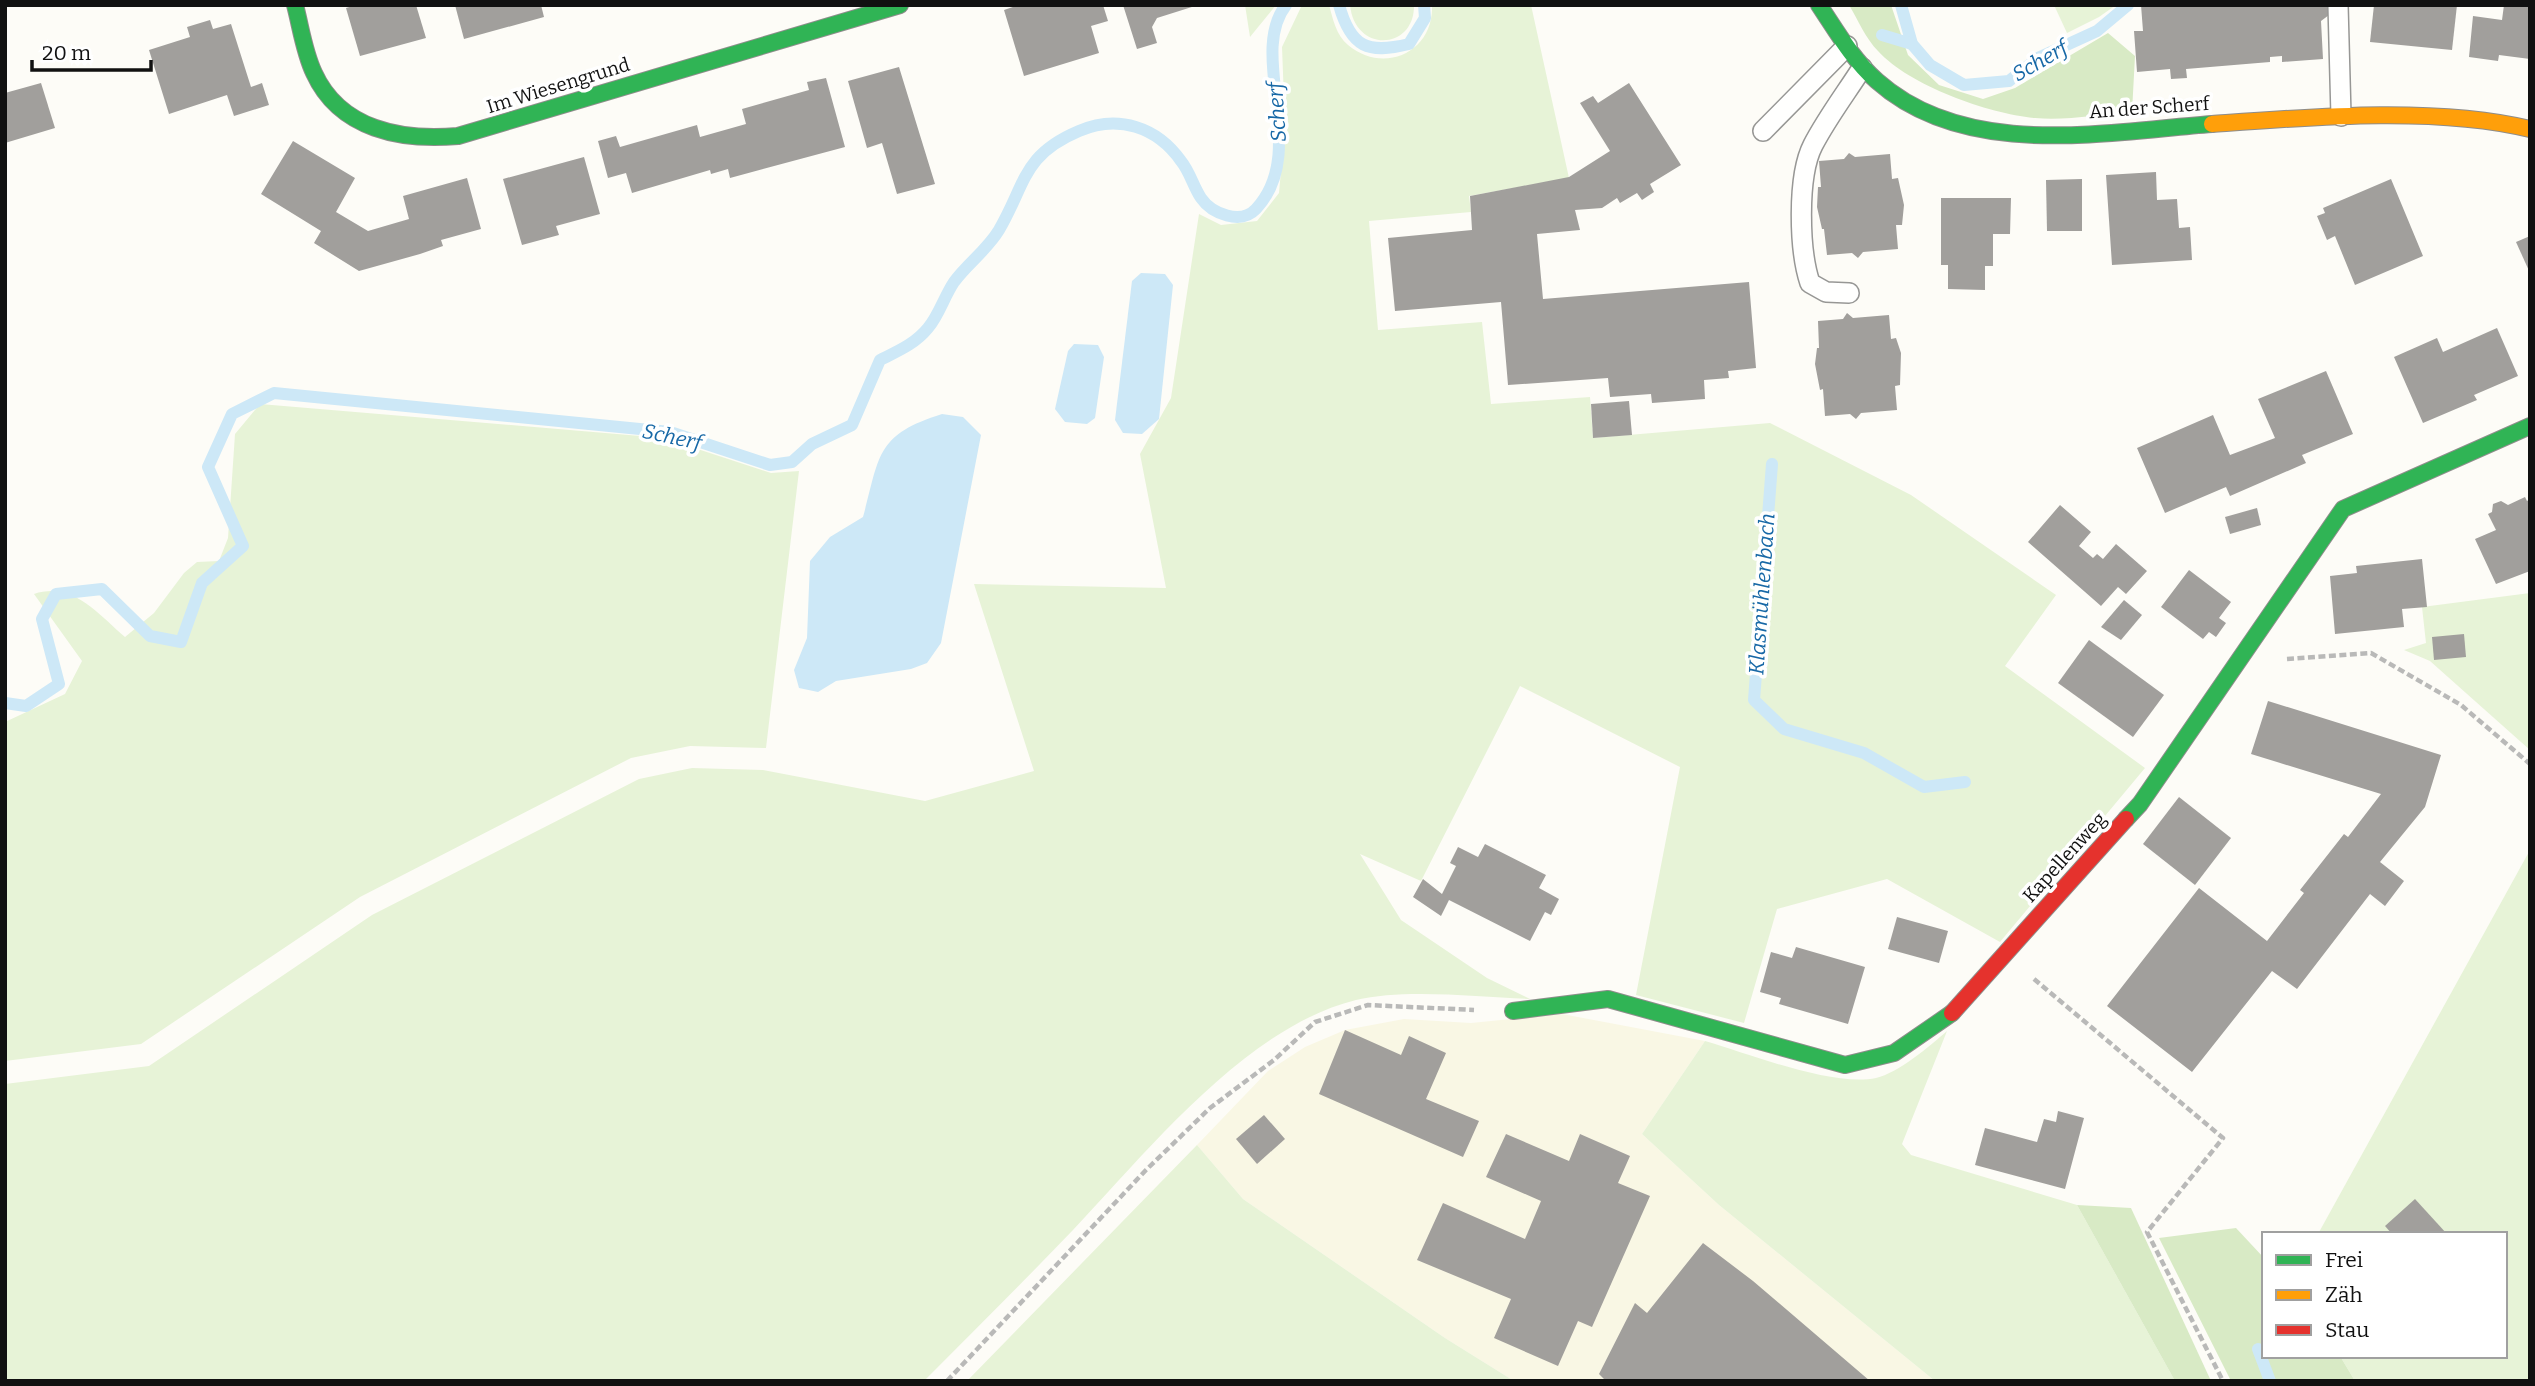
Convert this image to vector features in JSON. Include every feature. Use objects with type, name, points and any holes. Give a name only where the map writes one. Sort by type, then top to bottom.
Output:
[{"type":"street","name":"Im Wiesengrund","points":[[295,5],[319,84],[343,110],[370,129],[401,139],[429,140],[458,136],[900,5]]},
{"type":"street","name":"An der Scherf","points":[[1819,5],[1862,68],[1890,92],[1927,111],[2005,133],[2076,134],[2341,116],[2498,120],[2530,129]]},
{"type":"street","name":"Kapellenweg","points":[[1513,1011],[1608,999],[1845,1065],[1894,1053],[1950,1015],[2140,804],[2343,509],[2530,426]]},
{"type":"lane","points":[[2337,5],[2341,116]]},
{"type":"lane","points":[[1763,131],[1847,46]]},
{"type":"lane","points":[[1849,293],[1826,292],[1810,283],[1805,267],[1802,232],[1805,170],[1812,146],[1862,68]]},
{"type":"path","points":[[2253,639],[2290,661],[2371,653],[2461,705],[2530,764]]},
{"type":"path","points":[[2005,955],[2223,1138],[2147,1231],[2223,1381]]},
{"type":"path","points":[[947,1381],[1146,1170],[1210,1108],[1274,1060],[1315,1022],[1368,1006],[1513,1011]]},
{"type":"shaded area","points":[[1562,1014],[1705,1041],[1642,1134],[1719,1205],[1935,1381],[1514,1381],[1445,1338],[1243,1199],[1197,1145],[1268,1071],[1305,1047],[1345,1030],[1404,1019],[1471,1023]]},
{"type":"green space","points":[[1245,5],[1276,5],[1250,37]]},
{"type":"green space","points":[[1302,5],[1329,5],[1336,26],[1348,45],[1362,54],[1391,58],[1416,46],[1425,35],[1432,5],[1531,5],[1569,178],[1469,196],[1471,212],[1369,221],[1378,330],[1482,322],[1491,404],[1590,397],[1593,438],[1770,423],[1911,495],[2056,595],[2005,666],[2145,768],[2000,942],[1887,879],[1777,909],[1744,1023],[1636,995],[1680,767],[1520,686],[1421,881],[1360,854],[1401,920],[1487,978],[1530,999],[1442,994],[1375,996],[1315,1014],[1276,1036],[1238,1064],[1166,1130],[1073,1230],[924,1381],[5,1381],[5,1084],[149,1066],[372,915],[639,779],[692,768],[763,770],[925,801],[1034,771],[974,584],[1166,588],[1140,454],[1171,398],[1199,214],[1221,225],[1257,221],[1279,193],[1285,126],[1282,47]]},
{"type":"green space","points":[[1350,5],[1414,5],[1412,20],[1405,31],[1396,38],[1384,40],[1362,32],[1354,21]]},
{"type":"green space","points":[[1849,5],[1891,5],[1908,55],[1939,85],[1983,99],[2015,88],[2108,33],[2135,56],[2132,112],[2071,118],[2035,118],[1996,111],[1951,96],[1930,87],[1892,64],[1870,41]]},
{"type":"green space","points":[[2054,5],[2116,5],[2067,33]]},
{"type":"green space","points":[[260,404],[664,438],[771,473],[799,471],[766,748],[690,746],[631,758],[360,897],[141,1044],[5,1061],[5,722],[65,694],[82,661],[34,594],[48,591],[73,596],[95,610],[125,637],[154,613],[184,573],[197,562],[219,561],[228,538],[235,434]]},
{"type":"green space","points":[[2530,593],[2530,750],[2430,661],[2404,650],[2426,643],[2422,607]]},
{"type":"green space","points":[[2530,850],[2530,1381],[2355,1381],[2341,1358],[2507,1358],[2507,1232],[2319,1232]]},
{"type":"green space","points":[[1947,1031],[1902,1144],[1911,1155],[2077,1205],[2175,1381],[1935,1381],[1719,1205],[1642,1134],[1705,1041],[1814,1074],[1858,1080],[1876,1078],[1894,1071]]},
{"type":"green space","points":[[1197,1145],[1243,1199],[1445,1338],[1514,1381],[967,1381]]},
{"type":"green space","points":[[2077,1205],[2131,1208],[2211,1381],[2175,1381]]},
{"type":"green space","points":[[2236,1228],[2262,1256],[2262,1358],[2341,1358],[2355,1381],[2231,1381],[2159,1238]]},
{"type":"water","points":[[1141,273],[1165,274],[1173,285],[1159,419],[1142,434],[1123,433],[1115,420],[1132,281]]},
{"type":"water","points":[[1074,344],[1098,345],[1104,357],[1095,418],[1087,424],[1065,422],[1055,409],[1068,351]]},
{"type":"water","points":[[942,414],[963,417],[981,435],[941,643],[927,663],[911,669],[836,681],[818,692],[799,688],[794,670],[807,638],[810,561],[830,537],[863,517],[878,463],[892,440],[904,430]]},
{"type":"building","points":[[356,5],[416,5],[426,38],[360,56],[346,8]]},
{"type":"building","points":[[455,5],[541,5],[544,17],[464,39]]},
{"type":"building","points":[[1019,5],[1103,5],[1108,21],[1091,26],[1099,53],[1024,76],[1004,10]]},
{"type":"building","points":[[1123,5],[1195,6],[1157,18],[1152,27],[1157,43],[1137,49]]},
{"type":"building","points":[[2141,5],[2328,5],[2329,15],[2321,21],[2323,59],[2282,62],[2282,56],[2270,57],[2270,62],[2186,69],[2187,78],[2171,79],[2170,69],[2137,72],[2134,31],[2143,31]]},
{"type":"building","points":[[2374,5],[2457,5],[2452,50],[2370,42]]},
{"type":"building","points":[[2504,5],[2530,5],[2530,59],[2499,55],[2498,61],[2469,57],[2473,16],[2502,20]]},
{"type":"building","points":[[210,20],[213,29],[231,24],[251,87],[262,83],[269,105],[234,116],[227,95],[169,114],[149,50],[190,37],[187,27]]},
{"type":"building","points":[[899,67],[935,184],[897,194],[882,143],[867,148],[848,81]]},
{"type":"building","points":[[826,78],[845,147],[730,178],[728,169],[711,174],[710,170],[632,193],[626,173],[608,178],[598,141],[616,136],[620,147],[697,125],[700,137],[746,124],[742,109],[809,90],[807,82]]},
{"type":"building","points":[[41,83],[55,128],[5,143],[5,93]]},
{"type":"building","points":[[1629,83],[1681,165],[1650,184],[1654,192],[1642,200],[1637,193],[1620,203],[1617,198],[1602,208],[1575,210],[1580,230],[1537,234],[1543,299],[1749,282],[1756,368],[1728,371],[1729,378],[1704,380],[1705,399],[1652,403],[1651,394],[1610,397],[1608,378],[1508,385],[1501,302],[1395,311],[1388,238],[1472,230],[1470,196],[1569,177],[1610,151],[1580,103],[1593,96],[1598,103]]},
{"type":"building","points":[[293,141],[355,178],[336,212],[368,231],[409,219],[403,196],[467,178],[481,229],[441,240],[443,246],[420,254],[359,271],[314,243],[321,231],[261,194]]},
{"type":"building","points":[[1849,153],[1855,157],[1890,154],[1892,179],[1898,178],[1904,205],[1902,225],[1896,225],[1898,249],[1863,252],[1858,258],[1852,253],[1827,255],[1824,229],[1817,207],[1818,187],[1821,187],[1819,161],[1844,159]]},
{"type":"building","points":[[584,157],[600,214],[556,226],[559,235],[522,245],[503,179]]},
{"type":"building","points":[[2156,172],[2157,200],[2177,199],[2179,228],[2190,227],[2192,260],[2112,265],[2106,175]]},
{"type":"building","points":[[2082,179],[2082,231],[2047,231],[2046,180]]},
{"type":"building","points":[[2391,179],[2423,256],[2355,285],[2335,236],[2327,240],[2317,216],[2325,213],[2323,208]]},
{"type":"building","points":[[1941,198],[2011,198],[2010,234],[1993,234],[1993,266],[1985,266],[1985,290],[1948,289],[1948,265],[1941,265]]},
{"type":"building","points":[[2530,236],[2530,273],[2516,242]]},
{"type":"building","points":[[1847,313],[1853,318],[1889,315],[1891,339],[1896,338],[1901,353],[1900,385],[1895,386],[1897,410],[1861,413],[1856,419],[1850,414],[1825,416],[1823,389],[1820,390],[1815,364],[1819,348],[1818,321],[1843,319]]},
{"type":"building","points":[[2497,328],[2518,376],[2474,395],[2477,400],[2423,423],[2394,357],[2437,338],[2443,352]]},
{"type":"building","points":[[2326,371],[2353,434],[2302,455],[2306,463],[2230,496],[2226,487],[2165,513],[2137,448],[2213,415],[2230,455],[2275,438],[2258,399]]},
{"type":"building","points":[[1629,401],[1632,435],[1593,438],[1591,404]]},
{"type":"building","points":[[2525,497],[2527,501],[2530,499],[2530,571],[2496,584],[2475,539],[2496,530],[2488,514],[2492,512],[2493,504],[2501,501],[2508,505]]},
{"type":"building","points":[[2060,505],[2091,532],[2079,546],[2093,558],[2097,554],[2103,559],[2116,544],[2147,571],[2126,594],[2118,587],[2101,606],[2028,542]]},
{"type":"building","points":[[2257,508],[2261,525],[2230,534],[2225,517]]},
{"type":"building","points":[[2422,559],[2427,607],[2402,609],[2404,627],[2335,634],[2330,576],[2357,573],[2356,566]]},
{"type":"building","points":[[2189,570],[2231,602],[2219,618],[2226,623],[2216,637],[2209,632],[2203,639],[2161,607]]},
{"type":"building","points":[[2124,600],[2142,615],[2121,640],[2101,627]]},
{"type":"building","points":[[2464,634],[2466,657],[2434,660],[2432,637]]},
{"type":"building","points":[[2089,640],[2164,695],[2133,737],[2058,683]]},
{"type":"building","points":[[2268,701],[2441,755],[2425,807],[2380,862],[2404,881],[2385,906],[2370,894],[2297,989],[2272,971],[2192,1072],[2107,1006],[2199,888],[2267,941],[2304,893],[2300,890],[2344,834],[2348,837],[2381,794],[2251,754]]},
{"type":"building","points":[[2179,797],[2231,838],[2195,885],[2143,844]]},
{"type":"building","points":[[1485,844],[1546,875],[1539,888],[1559,899],[1551,915],[1545,912],[1530,941],[1449,900],[1441,916],[1413,897],[1423,879],[1442,894],[1456,866],[1450,863],[1458,847],[1478,857]]},
{"type":"building","points":[[1897,917],[1948,931],[1939,963],[1888,949]]},
{"type":"building","points":[[1796,947],[1865,967],[1848,1024],[1779,1004],[1781,998],[1760,992],[1771,952],[1792,958]]},
{"type":"building","points":[[1345,1030],[1401,1055],[1409,1036],[1446,1053],[1426,1099],[1479,1121],[1463,1157],[1319,1094]]},
{"type":"building","points":[[2058,1111],[2084,1118],[2065,1189],[1975,1165],[1985,1128],[2037,1142],[2044,1119],[2056,1122]]},
{"type":"building","points":[[1264,1115],[1285,1139],[1257,1164],[1236,1139]]},
{"type":"building","points":[[1506,1134],[1569,1161],[1580,1134],[1630,1156],[1618,1183],[1650,1196],[1592,1327],[1578,1321],[1558,1366],[1494,1338],[1511,1299],[1417,1260],[1443,1203],[1525,1239],[1541,1201],[1486,1177]]},
{"type":"building","points":[[2415,1199],[2445,1232],[2390,1232],[2385,1226]]},
{"type":"building","points":[[1703,1243],[1753,1281],[1870,1381],[1606,1381],[1599,1374],[1635,1303],[1647,1313]]},
{"type":"waterway","name":"Scherf","points":[[5,703],[26,706],[59,684],[42,619],[56,594],[102,589],[150,636],[181,642],[202,583],[243,546],[208,467],[232,414],[274,393],[670,432],[770,465],[792,462],[812,444],[852,425],[880,360],[912,343],[928,328],[954,282],[999,230],[1028,172],[1046,150],[1060,140],[1094,126],[1122,124],[1136,127],[1148,132],[1171,149],[1184,165],[1201,198],[1212,209],[1227,216],[1250,214],[1271,186],[1278,160],[1279,132],[1272,50],[1276,26],[1286,5]]},
{"type":"waterway","name":"Scherf","points":[[1339,5],[1349,31],[1356,39],[1363,44],[1382,48],[1409,44],[1425,18],[1424,5]]},
{"type":"waterway","name":"Scherf","points":[[1901,5],[1912,44],[1930,65],[1964,85],[2009,81],[2038,58],[2097,31],[2128,5]]},
{"type":"waterway","name":"Klasmühlenbach","points":[[1882,35],[1912,44]]},
{"type":"waterway","name":"Klasmühlenbach","points":[[1772,464],[1754,700],[1784,729],[1864,753],[1924,787],[1965,782]]},
{"type":"waterway","name":"Klasmühlenbach","points":[[2258,1349],[2270,1381]]},
{"type":"traffic: fast","points":[[295,5],[314,73],[325,92],[340,108],[375,128],[437,137],[458,136],[900,5]]},
{"type":"traffic: fast","points":[[1819,5],[1853,55],[1877,81],[1913,106],[1952,122],[1994,131],[2038,135],[2082,135],[2212,124]]},
{"type":"traffic: fast","points":[[2126,819],[2140,804],[2343,509],[2530,426]]},
{"type":"traffic: fast","points":[[1513,1011],[1608,999],[1845,1065],[1894,1053],[1952,1013]]},
{"type":"traffic: slow","points":[[2212,124],[2330,116],[2414,115],[2494,122],[2530,129]]},
{"type":"traffic: jam","points":[[1952,1013],[2126,819]]}]
